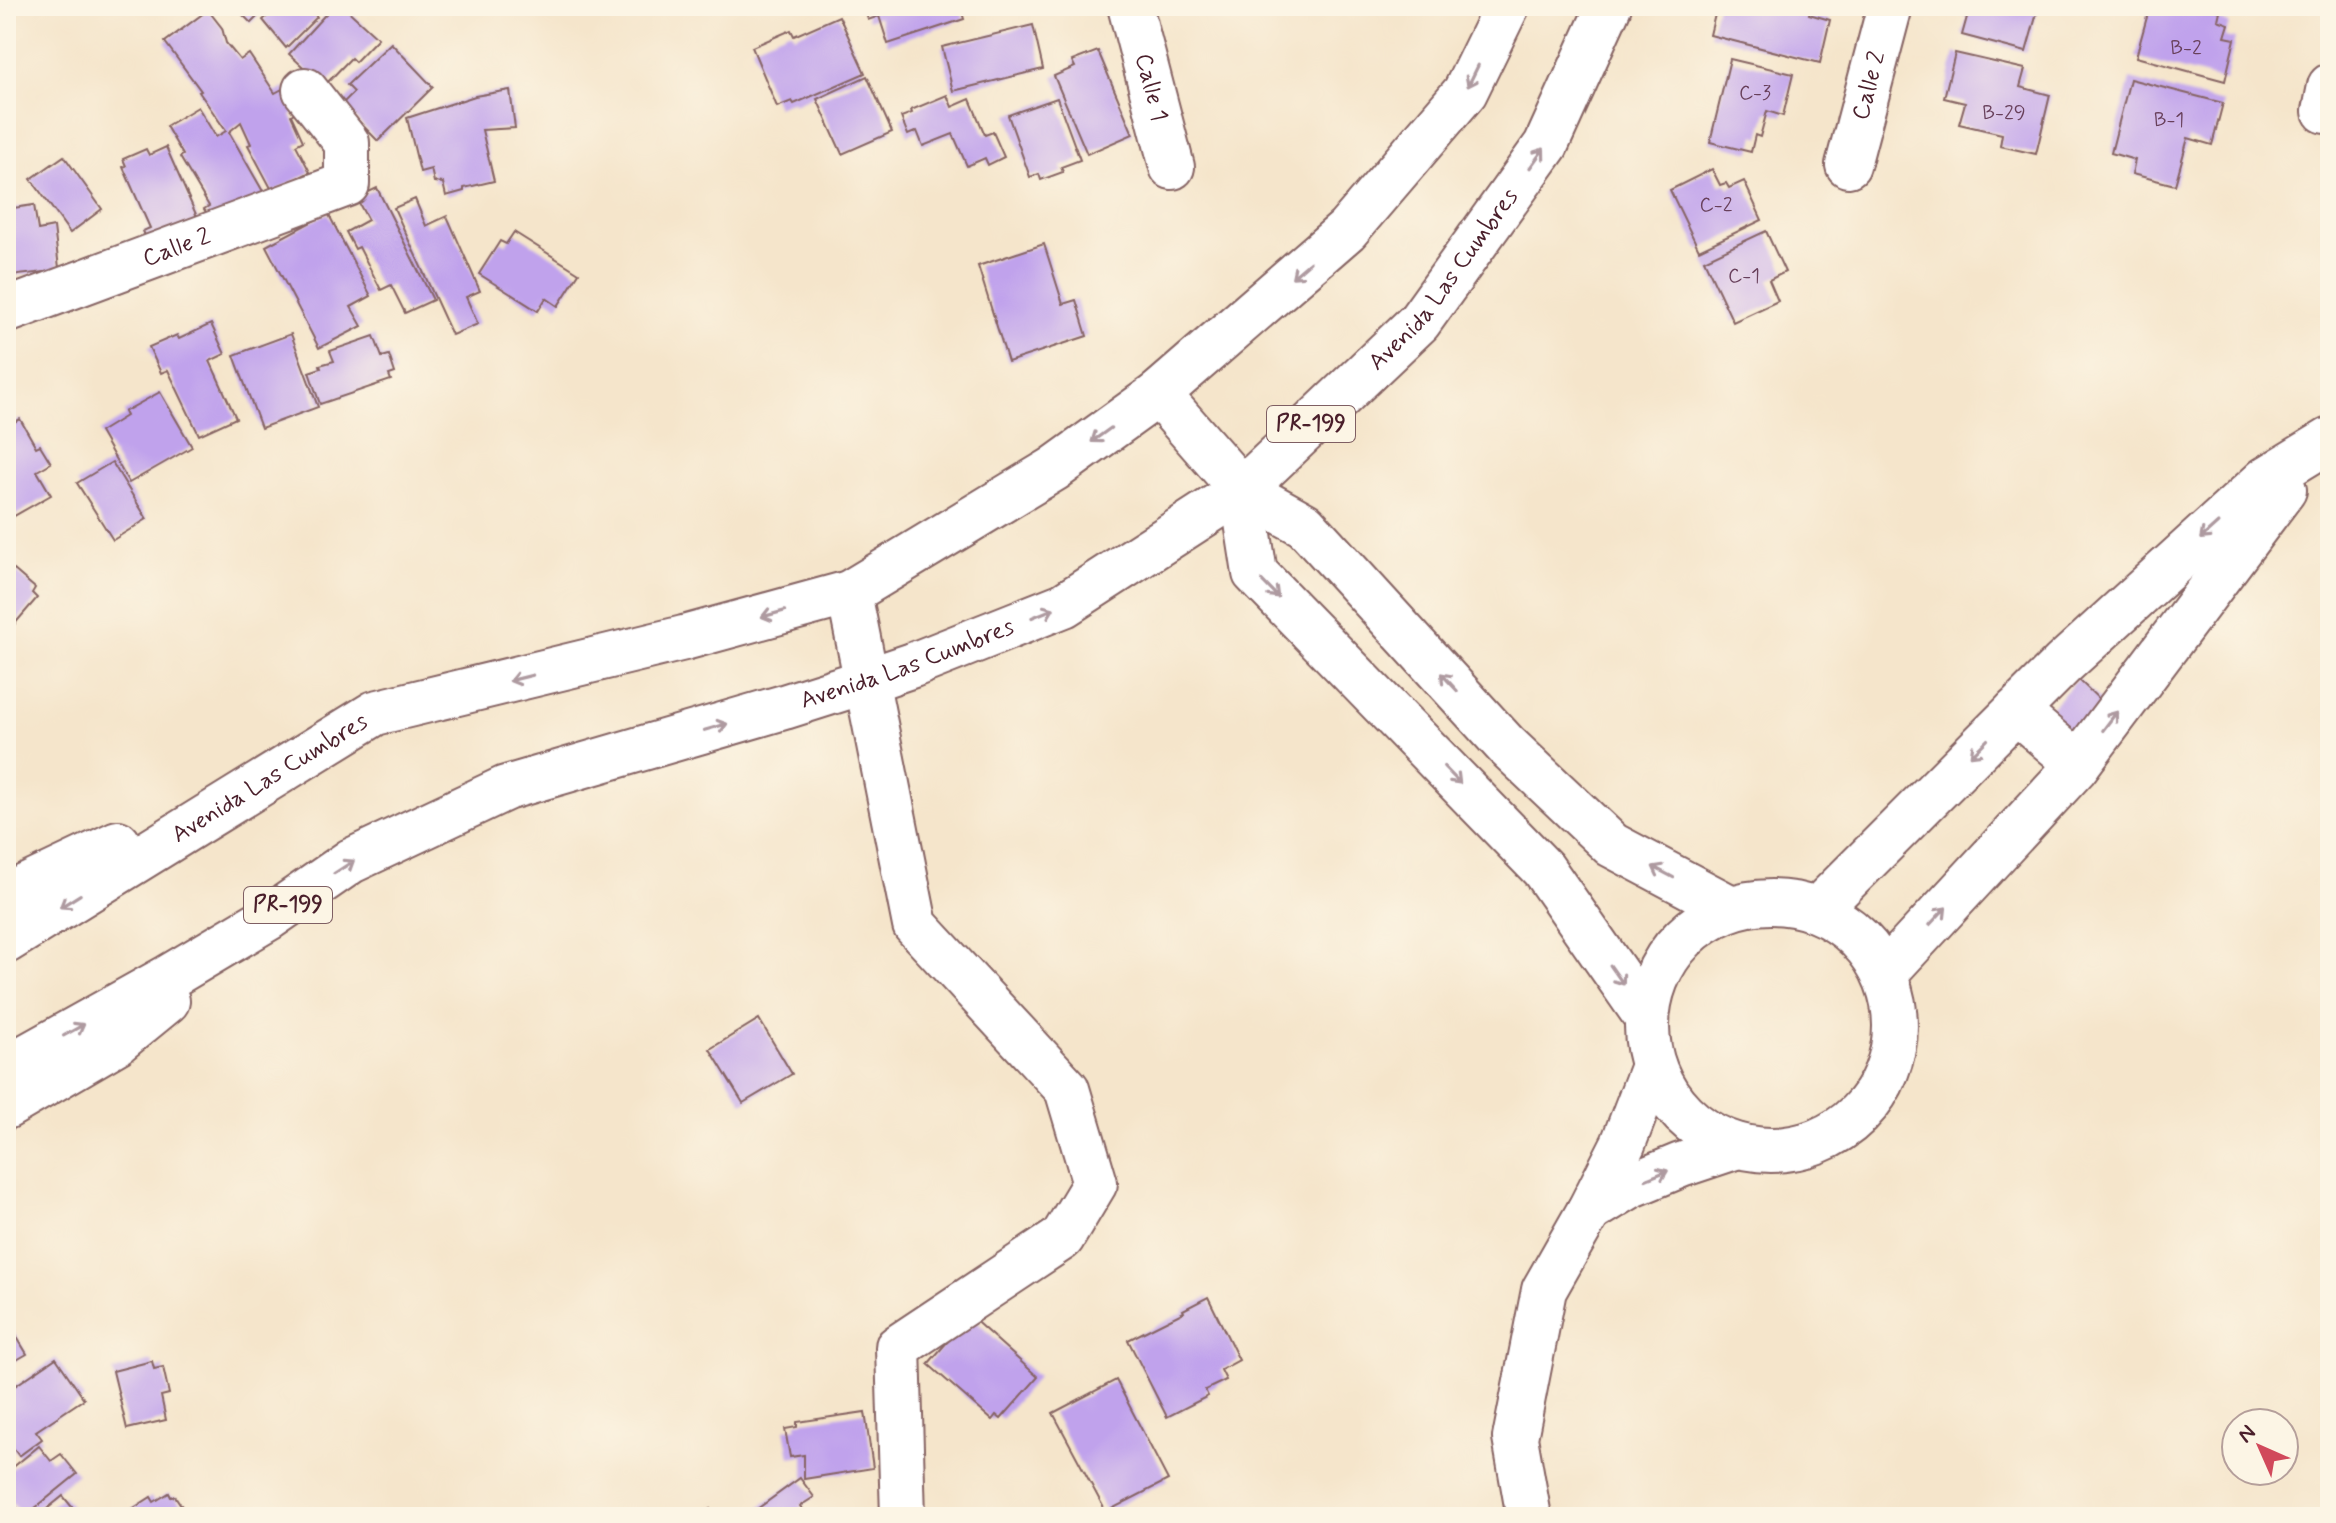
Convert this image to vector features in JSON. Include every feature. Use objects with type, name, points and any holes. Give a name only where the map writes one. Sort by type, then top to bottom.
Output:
[{"type":"main road","name":"Calle 1","points":[[1130,6],[1172,167]]},
{"type":"main road","name":"Avenida Las Cumbres","points":[[6,941],[375,713],[684,638],[849,593],[1054,469],[1158,394],[1347,230],[1465,92],[1507,6]]},
{"type":"main road","name":"Avenida Las Cumbres","points":[[6,1068],[270,917],[351,861],[506,788],[866,681],[1064,605],[1242,490],[1419,322],[1546,145],[1609,6]]},
{"type":"main road","name":"Calle 2","points":[[1848,165],[1890,6]]},
{"type":"main road","name":"Calle 2","points":[[6,311],[347,184],[347,143],[305,90]]},
{"type":"main road","points":[[1158,394],[1242,490],[1305,525],[1506,745],[1612,845],[1731,908]]},
{"type":"main road","points":[[1817,910],[2063,664],[2266,479],[2322,445]]},
{"type":"main road","points":[[1885,973],[2078,764],[2322,445]]},
{"type":"main road","points":[[1242,490],[1255,573],[1543,869],[1647,1018]]},
{"type":"main road","points":[[849,593],[915,925],[1067,1089],[1095,1183],[1062,1238],[898,1347],[903,1517]]},
{"type":"main road","points":[[2016,711],[2078,764]]},
{"type":"main road","points":[[6,896],[309,754]]},
{"type":"main road","points":[[1775,901],[1817,910],[1845,925],[1868,947],[1885,973],[1895,1012],[1893,1053],[1878,1090],[1852,1121],[1817,1142],[1778,1151],[1738,1146],[1701,1129],[1672,1102],[1653,1066],[1647,1018],[1655,983],[1673,951],[1699,925],[1731,908],[1775,901]]},
{"type":"main road","points":[[6,1107],[117,1042],[270,917]]},
{"type":"main road","points":[[1529,1517],[1515,1438],[1544,1290],[1623,1144],[1653,1066]]},
{"type":"main road","points":[[1589,1211],[1630,1186],[1738,1146]]},
{"type":"building","points":[[234,6],[268,6],[251,23]]},
{"type":"building","points":[[278,6],[308,6],[317,17],[286,48],[263,20]]},
{"type":"building","points":[[333,6],[343,6],[378,38],[355,62],[351,58],[324,86],[289,54]]},
{"type":"building","points":[[864,6],[960,6],[964,19],[888,44],[879,16],[868,20]]},
{"type":"building","points":[[1717,6],[1811,6],[1809,14],[1830,20],[1820,63],[1710,35]]},
{"type":"building","points":[[1962,6],[2039,6],[2026,52],[1962,35],[1967,17],[1960,14]]},
{"type":"building","points":[[2150,6],[2201,6],[2220,11],[2218,20],[2229,24],[2225,37],[2235,39],[2225,81],[2136,57]]},
{"type":"building","points":[[208,10],[222,28],[226,43],[240,60],[249,54],[275,93],[284,88],[297,111],[291,115],[303,141],[296,145],[310,172],[273,192],[248,145],[251,144],[241,122],[229,132],[265,195],[214,225],[204,209],[209,206],[166,126],[198,107],[216,137],[226,131],[165,42]]},
{"type":"building","points":[[839,16],[865,73],[794,104],[792,101],[777,107],[752,47],[791,30],[794,36]]},
{"type":"building","points":[[1033,25],[1043,69],[953,91],[942,47]]},
{"type":"building","points":[[391,43],[433,87],[378,141],[342,104],[354,92],[347,85]]},
{"type":"building","points":[[1098,51],[1133,134],[1087,154],[1054,76],[1075,67],[1072,61]]},
{"type":"building","points":[[1955,53],[2025,69],[2020,87],[2050,95],[2036,154],[2000,146],[2002,134],[1959,124],[1965,103],[1944,98]]},
{"type":"building","points":[[1730,59],[1793,74],[1783,116],[1767,111],[1760,137],[1755,135],[1751,152],[1710,142]]},
{"type":"building","points":[[867,76],[892,132],[842,154],[817,99]]},
{"type":"building","points":[[2130,79],[2223,103],[2212,145],[2188,138],[2175,185],[2132,174],[2135,160],[2111,153]]},
{"type":"building","points":[[510,90],[515,128],[482,130],[494,181],[446,196],[443,183],[434,182],[431,169],[420,172],[407,118],[475,96]]},
{"type":"building","points":[[947,95],[952,107],[970,99],[985,135],[993,132],[1004,157],[988,165],[985,158],[967,166],[953,134],[923,146],[917,131],[908,135],[901,117]]},
{"type":"building","points":[[1057,98],[1080,160],[1061,167],[1063,172],[1041,180],[1039,174],[1030,177],[1008,115]]},
{"type":"building","points":[[166,147],[199,221],[149,245],[143,231],[150,228],[123,167],[126,166],[123,159],[146,149],[149,155]]},
{"type":"building","points":[[64,156],[102,209],[70,233],[31,179]]},
{"type":"building","points":[[1712,169],[1720,185],[1726,183],[1729,188],[1744,181],[1762,220],[1699,250],[1670,190]]},
{"type":"building","points":[[377,188],[433,300],[405,313],[391,285],[381,290],[359,247],[355,249],[346,232],[368,220],[356,198]]},
{"type":"building","points":[[415,199],[426,226],[447,216],[480,291],[466,297],[478,324],[452,335],[394,208]]},
{"type":"building","points":[[34,205],[38,230],[54,227],[60,276],[45,278],[44,272],[10,276],[6,209]]},
{"type":"building","points":[[328,213],[371,296],[351,307],[362,326],[319,348],[266,246]]},
{"type":"building","points":[[1766,231],[1785,272],[1769,280],[1778,301],[1733,322],[1704,260]]},
{"type":"building","points":[[514,232],[579,273],[558,306],[546,298],[538,311],[479,274],[500,241],[506,244]]},
{"type":"building","points":[[1044,244],[1063,304],[1076,300],[1087,336],[1008,362],[978,266]]},
{"type":"building","points":[[211,324],[225,354],[210,361],[236,418],[199,435],[168,370],[161,373],[149,347],[177,335],[179,339]]},
{"type":"building","points":[[291,334],[318,407],[261,428],[234,355]]},
{"type":"building","points":[[374,336],[382,357],[389,355],[395,373],[389,375],[391,380],[320,404],[309,372],[334,361],[330,351]]},
{"type":"building","points":[[160,392],[192,447],[129,483],[100,432],[126,416],[124,412]]},
{"type":"building","points":[[20,419],[36,447],[40,445],[51,463],[37,471],[51,495],[14,516],[6,501],[6,427]]},
{"type":"building","points":[[112,462],[147,519],[113,540],[77,483]]},
{"type":"building","points":[[6,563],[35,588],[32,593],[37,598],[6,634]]},
{"type":"building","points":[[2078,679],[2103,703],[2073,736],[2047,711]]},
{"type":"building","points":[[759,1019],[792,1074],[743,1103],[710,1049]]},
{"type":"building","points":[[1208,1297],[1239,1360],[1221,1370],[1226,1380],[1205,1390],[1208,1396],[1167,1417],[1128,1340]]},
{"type":"building","points":[[970,1316],[1038,1377],[1001,1419],[996,1415],[992,1420],[928,1364]]},
{"type":"building","points":[[12,1329],[27,1354],[6,1366],[6,1333]]},
{"type":"building","points":[[56,1358],[84,1399],[36,1431],[42,1439],[19,1456],[13,1448],[6,1453],[6,1392]]},
{"type":"building","points":[[152,1361],[154,1369],[163,1367],[169,1394],[161,1396],[166,1420],[127,1429],[113,1371]]},
{"type":"building","points":[[1116,1380],[1168,1480],[1106,1512],[1053,1413]]},
{"type":"building","points":[[865,1412],[873,1468],[804,1479],[804,1455],[790,1457],[785,1429],[797,1427],[797,1422]]},
{"type":"building","points":[[39,1446],[51,1461],[61,1454],[77,1474],[24,1517],[6,1494],[6,1473]]},
{"type":"building","points":[[800,1478],[814,1497],[800,1506],[808,1517],[746,1517]]},
{"type":"building","points":[[169,1493],[171,1497],[175,1496],[189,1517],[133,1517],[129,1511],[151,1497],[154,1502]]},
{"type":"building","points":[[63,1496],[80,1517],[37,1517]]},
{"type":"building","points":[[710,1509],[715,1517],[699,1517]]}]
